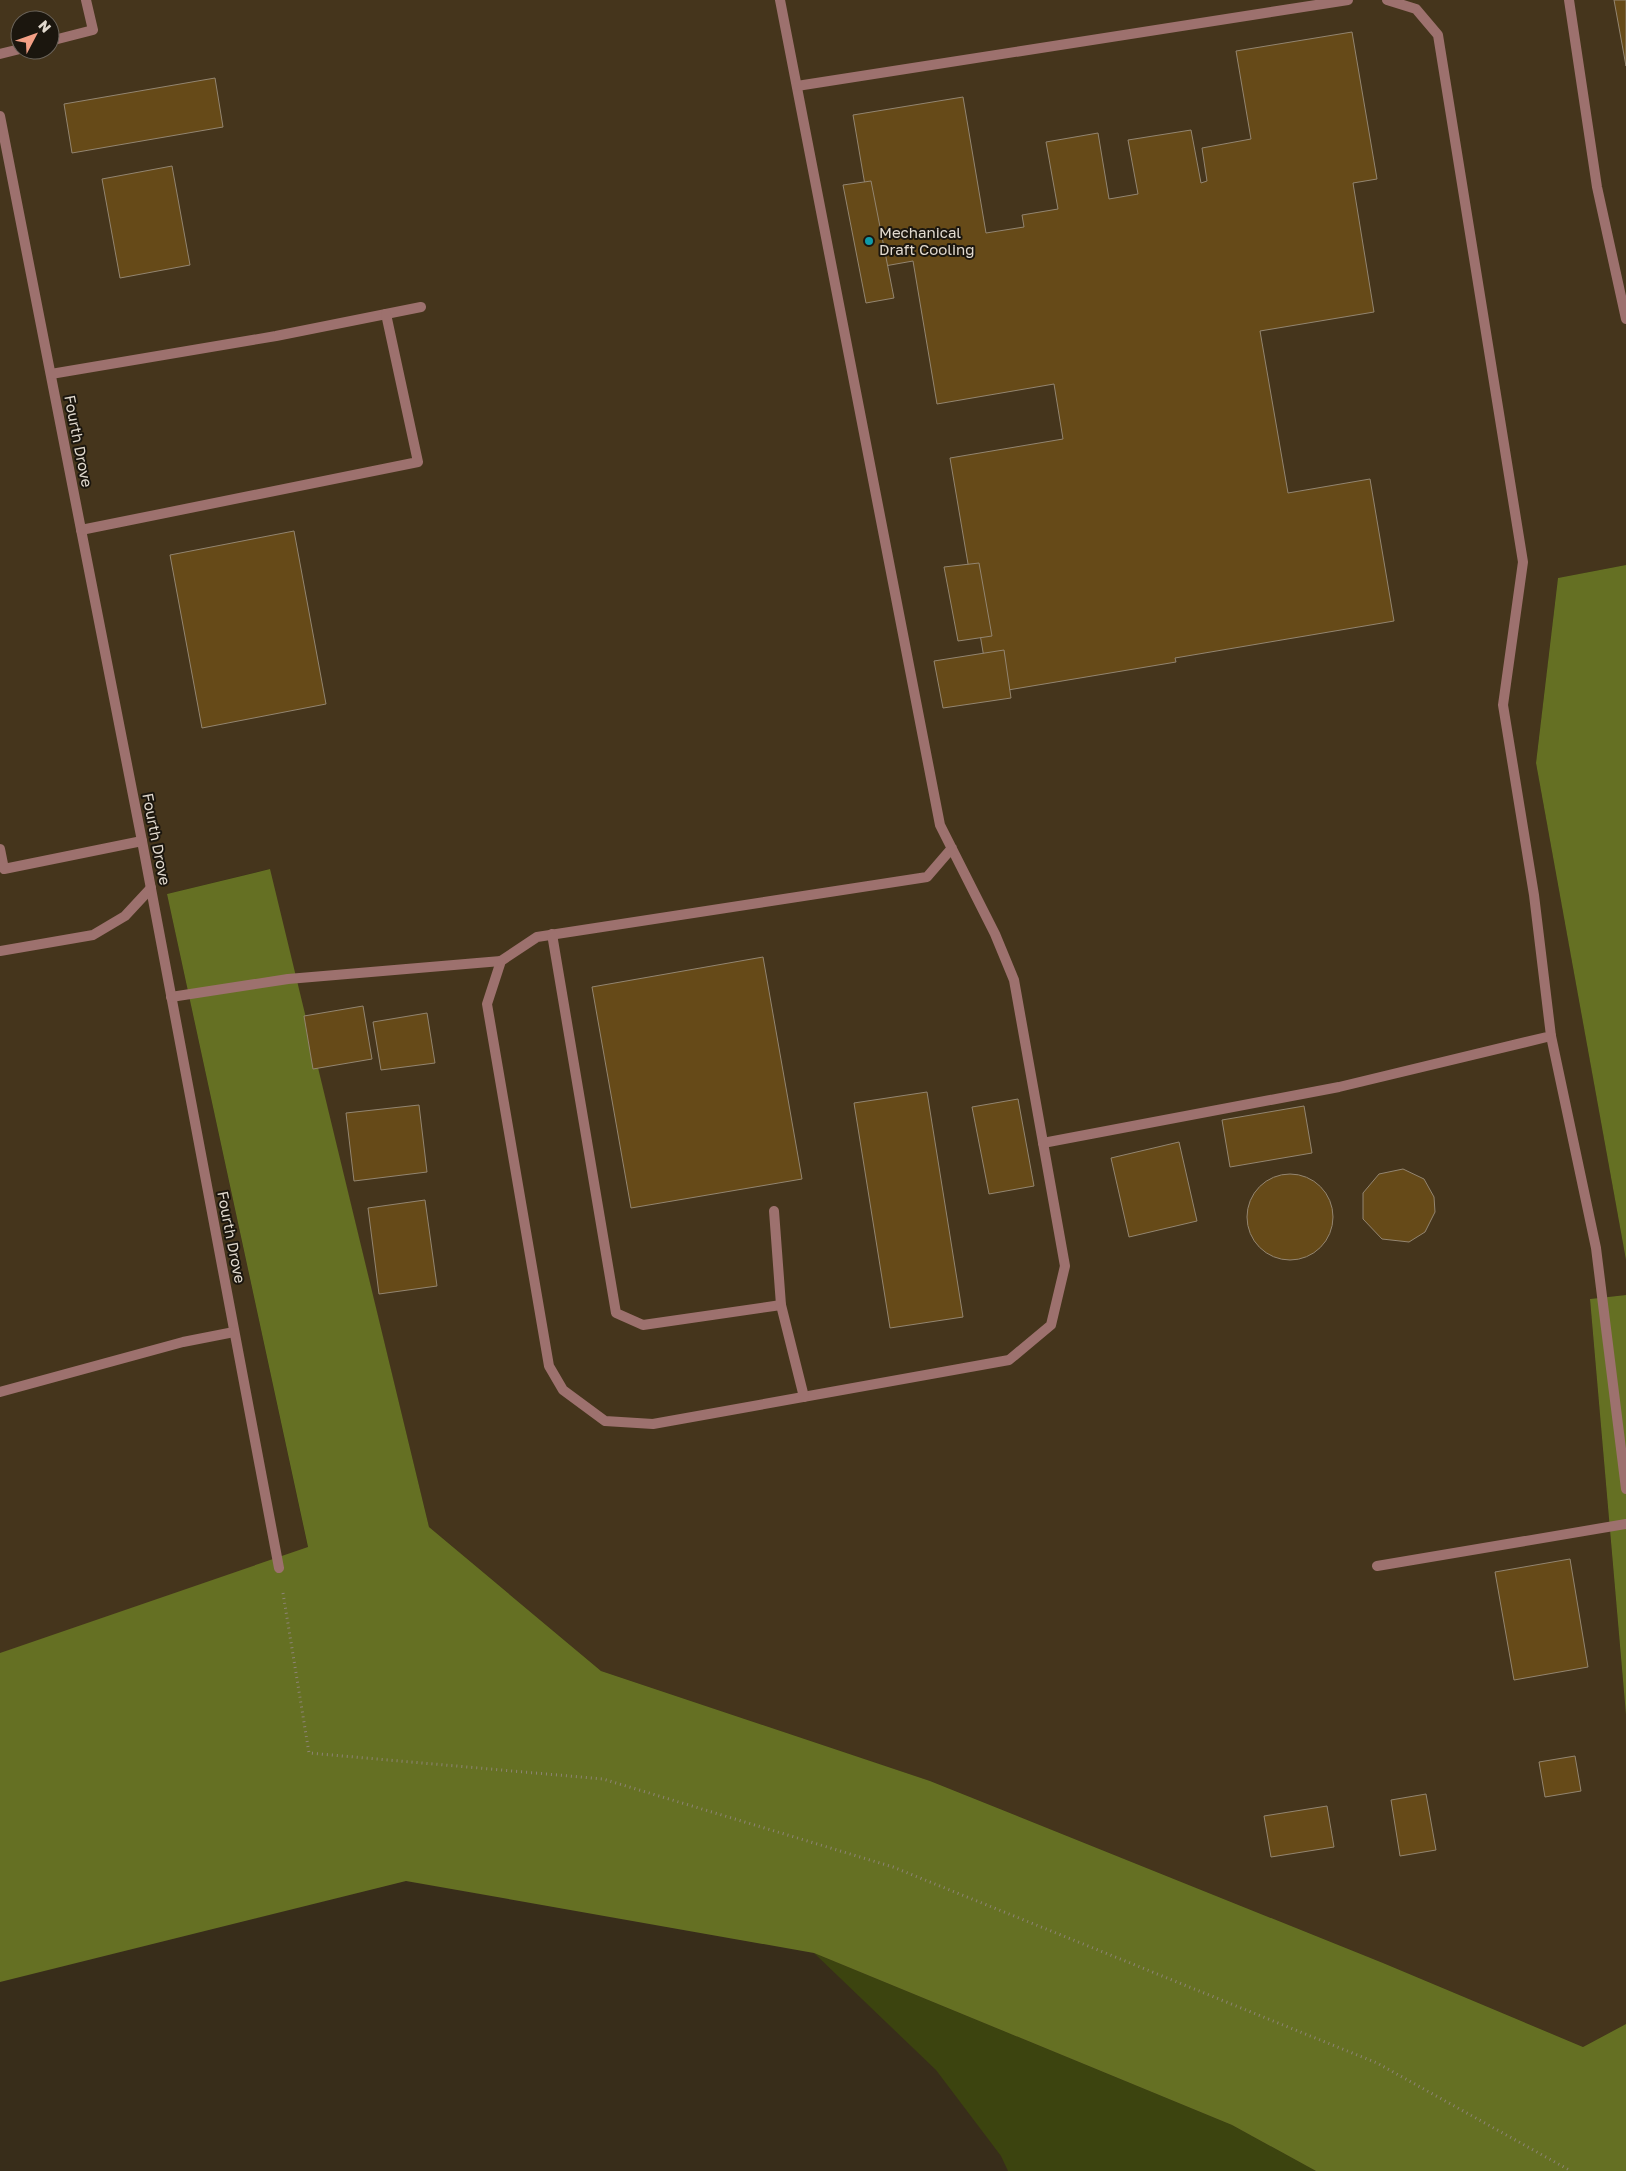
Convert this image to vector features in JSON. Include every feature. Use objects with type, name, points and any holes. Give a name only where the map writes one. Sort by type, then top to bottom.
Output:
[{"type":"lane","points":[[60,38],[93,30],[86,0]]},
{"type":"lane","points":[[500,961],[487,1004],[549,1366],[563,1390],[605,1421],[653,1424],[1009,1360],[1051,1326],[1065,1266],[1014,980],[995,934],[940,825],[780,0]]},
{"type":"lane","points":[[797,86],[1348,0]]},
{"type":"lane","points":[[1387,0],[1416,10],[1438,34],[1522,562],[1503,705],[1534,895],[1551,1036],[1596,1248],[1626,1488]]},
{"type":"lane","points":[[1569,0],[1597,187],[1626,319]]},
{"type":"lane","name":"Fourth Drove","points":[[0,116],[142,841],[279,1568]]},
{"type":"lane","points":[[51,374],[276,336],[421,307]]},
{"type":"lane","points":[[81,530],[418,462],[386,314]]},
{"type":"lane","points":[[0,849],[4,869],[142,841]]},
{"type":"lane","points":[[171,997],[288,979],[500,961],[537,937],[552,934],[927,877],[952,848]]},
{"type":"lane","points":[[0,951],[92,935],[124,916],[150,888]]},
{"type":"lane","points":[[552,934],[616,1313],[643,1325],[781,1305]]},
{"type":"lane","points":[[1043,1143],[1339,1087],[1551,1036]]},
{"type":"lane","points":[[774,1211],[781,1305],[804,1396]]},
{"type":"lane","points":[[0,1392],[183,1342],[234,1332]]},
{"type":"lane","points":[[1377,1566],[1626,1524]]},
{"type":"path","points":[[279,1568],[309,1753],[603,1779],[893,1867],[1378,2064],[1571,2171]]},
{"type":"shaded area","points":[[0,0],[1626,0],[1626,565],[1558,578],[1536,763],[1626,1260],[1626,1295],[1590,1299],[1626,1715],[1626,2024],[1583,2047],[1383,1963],[930,1781],[601,1671],[429,1527],[269,869],[167,894],[308,1548],[0,1654]]},
{"type":"green space","points":[[1626,565],[1626,1260],[1536,763],[1558,578]]},
{"type":"green space","points":[[270,869],[429,1527],[601,1671],[930,1781],[1383,1963],[1583,2047],[1626,2024],[1626,2171],[1316,2171],[1232,2125],[814,1953],[406,1881],[0,1982],[0,1653],[308,1547],[167,894]]},
{"type":"green space","points":[[1626,1295],[1626,1715],[1590,1299]]},
{"type":"green space","points":[[814,1953],[1232,2125],[1316,2171],[1008,2171],[1001,2156],[936,2070]]},
{"type":"building","points":[[1614,0],[1626,0],[1626,66]]},
{"type":"building","points":[[1352,32],[1377,179],[1353,183],[1374,312],[1260,331],[1288,493],[1370,479],[1394,621],[1175,658],[1176,662],[990,693],[950,458],[1063,439],[1054,384],[937,404],[913,261],[879,267],[853,115],[963,97],[986,233],[1024,227],[1022,215],[1058,209],[1046,142],[1098,133],[1109,199],[1138,194],[1128,140],[1191,130],[1201,183],[1207,181],[1202,148],[1251,139],[1236,51]]},
{"type":"building","points":[[215,78],[223,127],[72,153],[64,104]]},
{"type":"building","points":[[172,166],[190,265],[120,278],[102,179]]},
{"type":"building","name":"Mechanical Draft Cooling","points":[[871,181],[894,298],[866,303],[843,185]]},
{"type":"building","points":[[294,531],[326,704],[202,728],[170,555]]},
{"type":"building","points":[[979,563],[992,636],[958,641],[944,567]]},
{"type":"building","points":[[1004,650],[1011,698],[943,708],[934,661]]},
{"type":"building","points":[[763,957],[802,1179],[631,1208],[592,987]]},
{"type":"building","points":[[363,1006],[372,1059],[313,1069],[304,1016]]},
{"type":"building","points":[[427,1013],[435,1063],[381,1070],[373,1022]]},
{"type":"building","points":[[927,1092],[963,1317],[890,1328],[854,1103]]},
{"type":"building","points":[[1018,1099],[1034,1186],[989,1194],[972,1107]]},
{"type":"building","points":[[419,1105],[427,1172],[354,1181],[346,1113]]},
{"type":"building","points":[[1304,1106],[1312,1153],[1230,1167],[1222,1120]]},
{"type":"building","points":[[1179,1142],[1197,1221],[1129,1237],[1111,1158]]},
{"type":"building","points":[[1403,1169],[1424,1179],[1434,1197],[1435,1212],[1425,1232],[1409,1242],[1382,1239],[1363,1219],[1363,1193],[1379,1174]]},
{"type":"building","points":[[1290,1174],[1306,1177],[1314,1181],[1326,1193],[1330,1201],[1333,1217],[1330,1233],[1326,1241],[1314,1253],[1306,1257],[1290,1260],[1274,1257],[1266,1253],[1254,1241],[1250,1233],[1247,1217],[1250,1201],[1254,1193],[1266,1181],[1274,1177]]},
{"type":"building","points":[[425,1200],[437,1286],[379,1294],[368,1208]]},
{"type":"building","points":[[1570,1559],[1588,1667],[1514,1680],[1495,1572]]},
{"type":"building","points":[[1575,1756],[1581,1791],[1545,1797],[1539,1762]]},
{"type":"building","points":[[1426,1794],[1436,1850],[1400,1856],[1391,1800]]},
{"type":"building","points":[[1327,1806],[1334,1847],[1271,1857],[1264,1816]]},
{"type":"place","name":"Mechanical Draft Cooling","points":[[869,241]]}]
